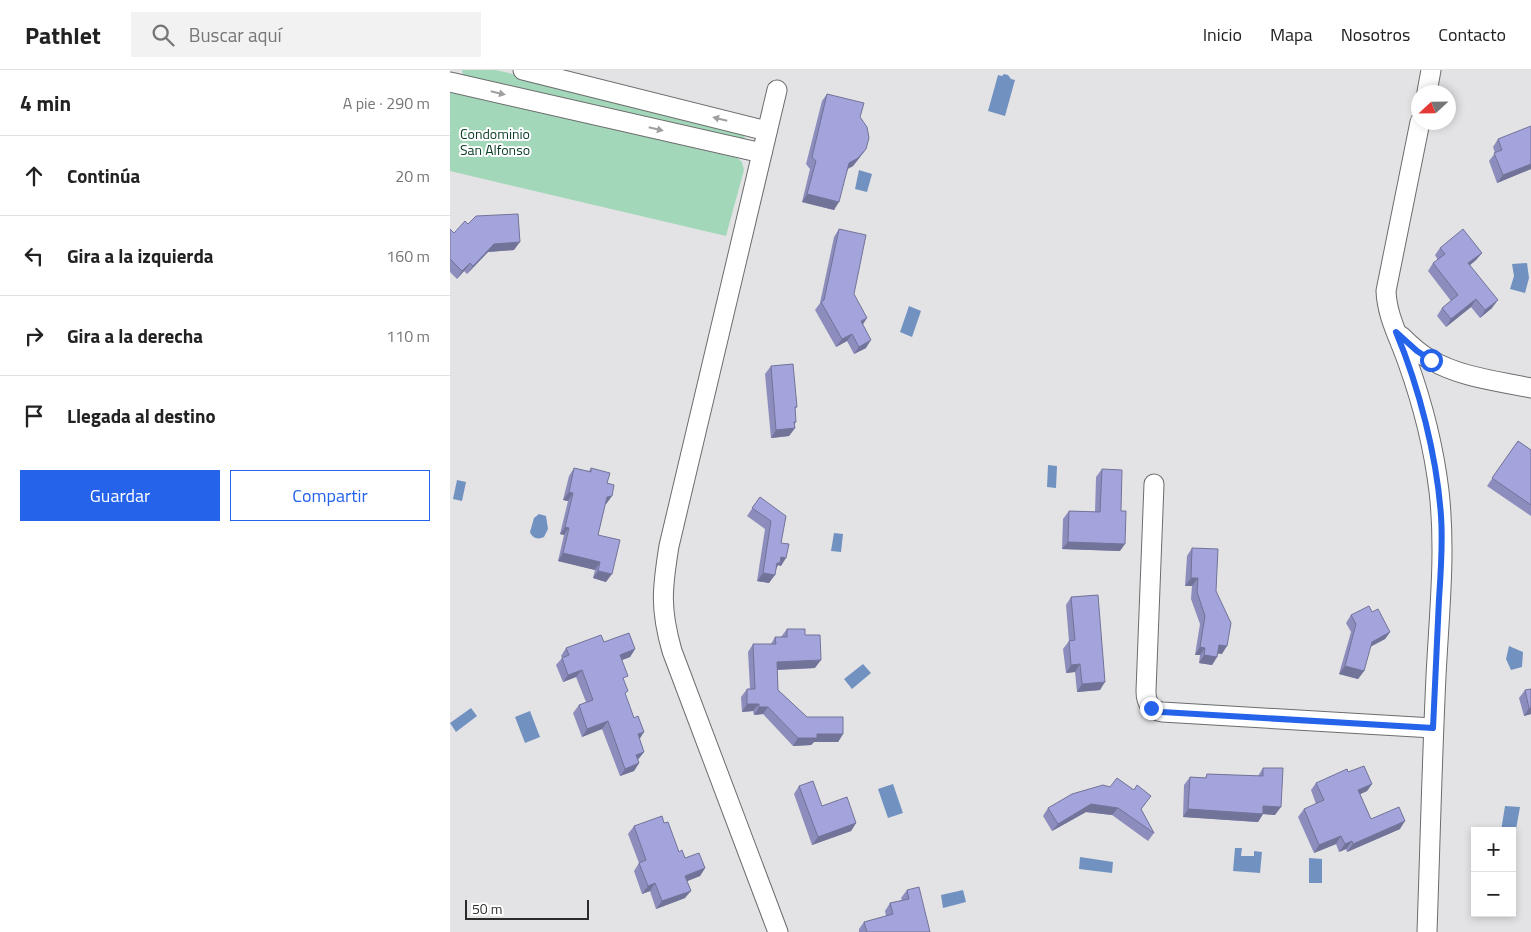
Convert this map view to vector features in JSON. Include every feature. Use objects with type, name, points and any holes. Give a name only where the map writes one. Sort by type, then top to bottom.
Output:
[{"type":"street","points":[[523,70],[767,130]]},
{"type":"street","points":[[1428,85],[1431,70]]},
{"type":"street","points":[[450,82],[762,153]]},
{"type":"street","points":[[777,90],[669,546],[663,582],[662,603],[666,630],[672,651],[778,932]]},
{"type":"street","points":[[1418,130],[1386,292],[1388,310],[1410,368],[1423,412],[1439,489],[1442,517],[1427,932]]},
{"type":"street","points":[[1396,332],[1417,351],[1447,368],[1531,388]]},
{"type":"street","points":[[1154,484],[1146,691],[1147,700],[1151,708],[1162,712],[1433,728]]},
{"type":"green space","points":[[462,70],[496,70],[741,129],[745,138],[744,142],[463,76]]},
{"type":"green space","name":"Condominio San Alfonso","points":[[450,91],[737,158],[742,162],[744,170],[726,236],[450,171]]},
{"type":"water","points":[[1004,74],[1015,80],[1005,116],[988,111],[998,75],[1002,76]]},
{"type":"water","points":[[859,170],[872,174],[867,192],[855,189]]},
{"type":"water","points":[[1527,263],[1529,278],[1525,293],[1510,289],[1514,276],[1512,264]]},
{"type":"water","points":[[909,306],[921,311],[912,337],[900,332]]},
{"type":"water","points":[[1048,465],[1057,466],[1056,488],[1047,487]]},
{"type":"water","points":[[457,480],[466,482],[462,501],[453,499]]},
{"type":"water","points":[[539,514],[546,516],[548,529],[542,538],[532,536],[530,532],[534,518]]},
{"type":"water","points":[[834,533],[843,534],[841,552],[831,551]]},
{"type":"water","points":[[1509,646],[1523,652],[1522,667],[1511,670],[1506,659]]},
{"type":"water","points":[[863,664],[871,673],[852,689],[844,679]]},
{"type":"water","points":[[471,708],[477,716],[456,732],[450,723]]},
{"type":"water","points":[[530,711],[540,737],[525,743],[515,717]]},
{"type":"water","points":[[893,784],[903,813],[888,818],[878,789]]},
{"type":"water","points":[[1505,806],[1520,807],[1516,829],[1516,827],[1502,827]]},
{"type":"water","points":[[1235,848],[1242,848],[1241,856],[1254,856],[1254,851],[1262,852],[1260,873],[1233,871]]},
{"type":"water","points":[[1080,857],[1113,862],[1112,873],[1079,869]]},
{"type":"water","points":[[1309,858],[1322,859],[1322,883],[1309,883]]},
{"type":"water","points":[[963,890],[966,902],[943,908],[941,895]]},
{"type":"building","points":[[827,94],[864,103],[860,117],[867,127],[869,138],[866,149],[858,158],[849,163],[839,202],[807,194],[816,161],[812,157]]},
{"type":"building","points":[[1531,126],[1531,164],[1503,175],[1494,153],[1502,150],[1498,139]]},
{"type":"building","points":[[518,214],[520,242],[494,244],[473,266],[470,263],[462,271],[450,259],[450,229],[454,233],[465,221],[468,224],[476,216]]},
{"type":"building","points":[[839,229],[866,235],[854,294],[867,318],[861,321],[871,340],[859,347],[852,334],[842,339],[821,302],[824,300]]},
{"type":"building","points":[[1463,229],[1482,253],[1468,263],[1498,300],[1485,310],[1476,299],[1451,319],[1442,308],[1458,295],[1433,263],[1445,254],[1440,248]]},
{"type":"building","points":[[793,364],[797,407],[795,407],[795,428],[776,430],[771,366]]},
{"type":"building","points":[[1518,441],[1531,450],[1531,505],[1492,478]]},
{"type":"building","points":[[574,468],[591,472],[591,468],[610,473],[607,483],[614,485],[612,496],[607,497],[598,535],[620,540],[612,574],[598,571],[600,562],[563,553],[569,528],[565,527],[573,493],[569,492]]},
{"type":"building","points":[[1102,469],[1122,470],[1121,511],[1126,511],[1125,544],[1068,542],[1069,511],[1100,512]]},
{"type":"building","points":[[760,497],[786,516],[781,543],[789,544],[786,558],[781,557],[780,563],[777,563],[775,575],[763,573],[771,521],[752,508]]},
{"type":"building","points":[[1192,548],[1218,549],[1216,591],[1231,623],[1227,646],[1219,645],[1217,657],[1204,655],[1205,648],[1200,647],[1205,616],[1197,592],[1198,578],[1191,578]]},
{"type":"building","points":[[1098,595],[1105,682],[1082,684],[1080,664],[1071,665],[1069,641],[1075,640],[1071,597]]},
{"type":"building","points":[[1369,606],[1372,612],[1378,609],[1390,632],[1372,642],[1364,671],[1345,666],[1356,624],[1351,615]]},
{"type":"building","points":[[787,629],[805,629],[805,635],[820,635],[821,660],[777,662],[778,690],[807,717],[843,717],[843,734],[817,734],[817,738],[798,738],[768,707],[759,707],[759,704],[747,704],[747,689],[755,689],[753,644],[776,644],[775,637],[787,637]]},
{"type":"building","points":[[629,633],[635,649],[620,655],[628,676],[623,678],[628,691],[625,693],[634,718],[638,716],[644,732],[638,734],[644,752],[636,755],[639,763],[625,769],[608,721],[587,729],[579,705],[593,700],[582,670],[568,675],[562,658],[569,655],[566,648],[601,635],[604,642]]},
{"type":"building","points":[[1531,689],[1531,708],[1529,708],[1525,690]]},
{"type":"building","points":[[1364,766],[1372,784],[1358,790],[1371,819],[1399,807],[1405,821],[1353,844],[1352,841],[1345,844],[1341,836],[1319,845],[1304,809],[1324,800],[1316,783],[1347,769],[1348,772]]},
{"type":"building","points":[[1263,768],[1283,768],[1281,807],[1263,806],[1263,814],[1188,809],[1190,777],[1206,778],[1207,774],[1263,776]]},
{"type":"building","points":[[1117,778],[1134,790],[1137,785],[1151,796],[1141,809],[1154,833],[1118,808],[1091,804],[1058,824],[1048,808],[1072,794],[1103,785],[1110,787]]},
{"type":"building","points":[[813,781],[822,806],[847,797],[856,823],[818,837],[799,786]]},
{"type":"building","points":[[662,816],[664,823],[668,822],[679,852],[682,850],[685,858],[699,853],[705,868],[685,876],[691,891],[662,901],[655,883],[648,886],[639,863],[646,860],[634,826]]},
{"type":"building","points":[[919,887],[930,932],[867,932],[864,922],[893,914],[890,903],[909,899],[907,890]]},
{"type":"route","points":[[1151,708],[1162,712],[1433,728],[1442,517],[1439,489],[1423,412],[1415,383],[1396,332],[1417,351],[1431,360]]}]
